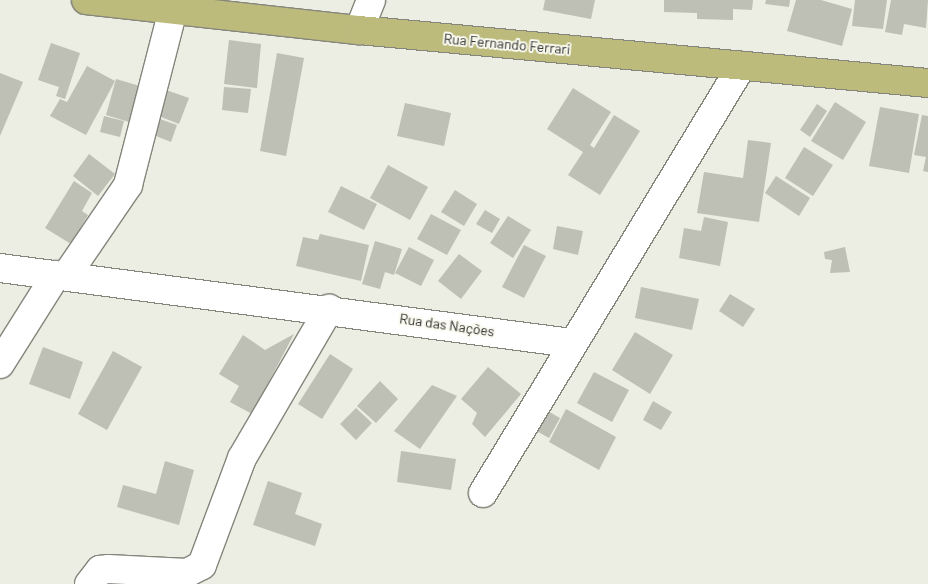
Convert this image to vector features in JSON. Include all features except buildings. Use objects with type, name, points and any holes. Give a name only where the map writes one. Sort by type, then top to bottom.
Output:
[{"type":"main road","name":"Rua Fernando Ferrari","points":[[86,0],[359,30],[928,83]]},
{"type":"street","points":[[359,30],[370,0]]},
{"type":"street","points":[[0,364],[128,184],[173,10]]},
{"type":"street","points":[[483,493],[571,343],[742,66]]},
{"type":"street","name":"Rua das Nações","points":[[0,268],[330,309],[571,343]]},
{"type":"street","points":[[89,584],[100,570],[187,574],[202,565],[242,458],[330,309]]}]
